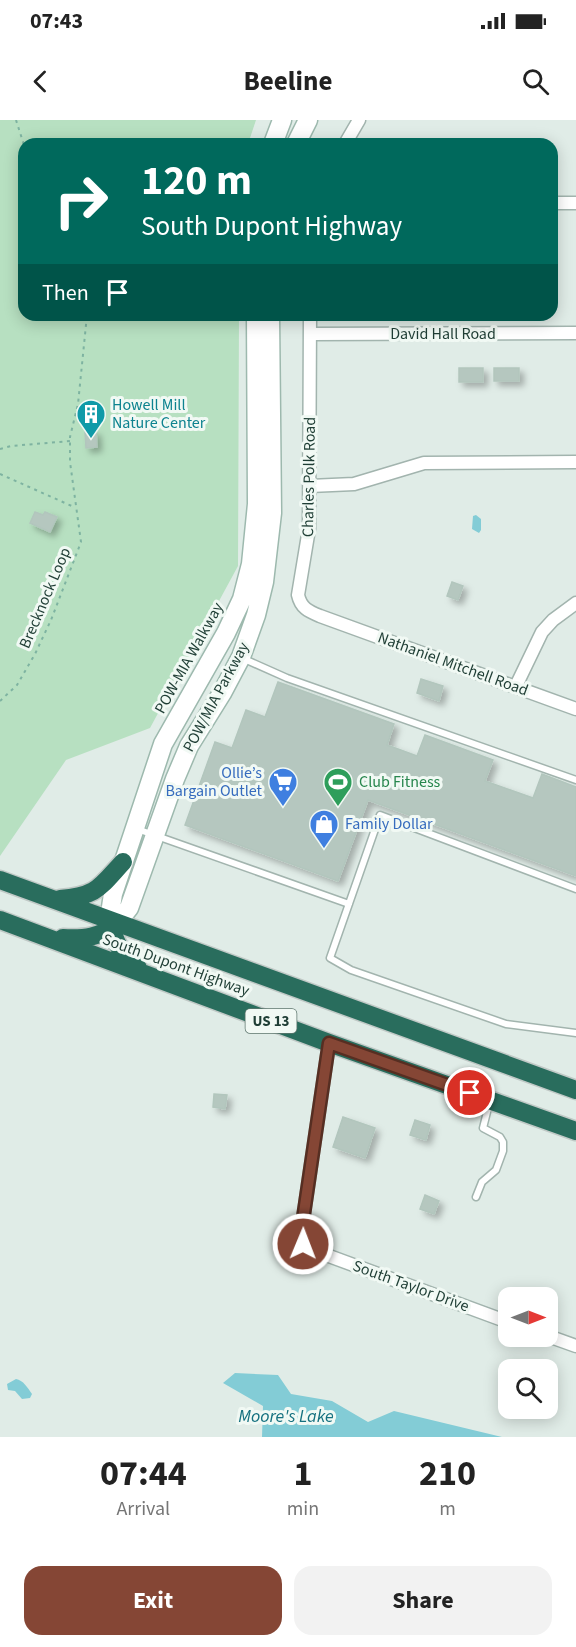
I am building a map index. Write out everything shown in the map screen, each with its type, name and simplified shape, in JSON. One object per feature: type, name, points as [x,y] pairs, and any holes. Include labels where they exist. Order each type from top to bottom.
[{"type":"highway","points":[[52,899],[84,896],[96,891],[123,862]]},
{"type":"highway","name":"South Dupont Highway","points":[[0,880],[112,924],[576,1089]]},
{"type":"highway","name":"South Dupont Highway","points":[[0,920],[329,1043],[576,1131]]},
{"type":"highway","points":[[43,937],[94,938],[112,924],[127,961],[154,978]]},
{"type":"highway","points":[[544,1119],[576,1125]]},
{"type":"main road","points":[[275,138],[282,120]]},
{"type":"main road","points":[[299,138],[308,120]]},
{"type":"main road","name":"POW/MIA Parkway","points":[[112,924],[113,894],[153,769],[163,744],[219,646],[242,598],[251,564],[257,504],[256,321]]},
{"type":"main road","name":"POW/MIA Parkway","points":[[112,924],[129,908],[189,746],[241,657],[256,615],[269,546],[272,478],[270,321]]},
{"type":"main road","points":[[219,646],[241,657]]},
{"type":"main road","points":[[504,1063],[576,1080]]},
{"type":"street","points":[[348,138],[359,120]]},
{"type":"street","points":[[558,203],[576,203]]},
{"type":"street","name":"Charles Polk Road","points":[[310,321],[308,542],[298,595],[304,608],[330,620]]},
{"type":"street","name":"David Hall Road","points":[[310,334],[576,333]]},
{"type":"street","points":[[310,486],[354,484],[424,463],[576,462]]},
{"type":"street","points":[[516,686],[542,632],[553,620],[576,603]]},
{"type":"street","name":"Nathaniel Mitchell Road","points":[[330,620],[576,708]]},
{"type":"street","name":"South Taylor Drive","points":[[329,1043],[301,1233],[303,1244],[310,1249],[498,1318]]},
{"type":"street","points":[[558,1340],[576,1347]]},
{"type":"lane","points":[[241,657],[287,678],[576,780]]},
{"type":"lane","points":[[576,889],[380,815],[330,958],[351,970],[506,1024],[576,1033]]},
{"type":"lane","points":[[135,828],[349,904]]},
{"type":"lane","points":[[476,1197],[482,1182],[496,1170],[504,1151],[500,1137],[483,1128],[490,1100]]},
{"type":"path","points":[[16,120],[22,138]]},
{"type":"path","name":"Brecknock Loop","points":[[0,701],[17,685],[35,654],[60,598],[81,542],[70,462],[86,321]]},
{"type":"path","points":[[0,449],[10,446],[71,441]]},
{"type":"path","points":[[0,474],[75,508]]},
{"type":"green space","points":[[0,120],[256,120],[250,138],[18,138],[18,321],[239,321],[238,566],[150,728],[66,760],[0,856]]},
{"type":"water","points":[[476,515],[481,519],[479,533],[472,529],[473,516]]},
{"type":"water","name":"Moore's Lake","points":[[235,1373],[278,1375],[291,1394],[332,1401],[368,1422],[394,1411],[502,1437],[262,1437],[263,1406],[223,1383]]},
{"type":"water","points":[[16,1379],[29,1389],[32,1394],[30,1398],[22,1399],[15,1391],[8,1390],[7,1384]]},
{"type":"building","points":[[459,368],[483,368],[483,382],[459,382]]},
{"type":"building","points":[[494,368],[519,368],[519,381],[494,381]]},
{"type":"building","name":"Howell Mill Nature Center","points":[[96,431],[97,447],[86,448],[85,432]]},
{"type":"building","points":[[35,512],[43,515],[45,512],[57,517],[50,532],[30,523]]},
{"type":"building","points":[[452,582],[463,586],[458,600],[447,596]]},
{"type":"building","points":[[421,679],[443,686],[439,701],[417,693]]},
{"type":"building","points":[[278,682],[394,724],[387,745],[417,756],[425,735],[493,760],[485,781],[533,798],[542,774],[576,787],[576,876],[368,800],[338,881],[185,825],[215,742],[232,748],[246,710],[265,717]]},
{"type":"building","points":[[214,1094],[227,1095],[225,1109],[213,1107]]},
{"type":"building","points":[[343,1117],[375,1128],[365,1158],[333,1147]]},
{"type":"building","points":[[415,1120],[430,1125],[426,1140],[410,1135]]},
{"type":"building","points":[[425,1195],[439,1201],[434,1214],[420,1209]]},
{"type":"place","name":"Howell Mill Nature Center","points":[[91,440]]},
{"type":"place","name":"Ollie’s Bargain Outlet","points":[[283,808]]},
{"type":"place","name":"Club Fitness","points":[[338,808]]},
{"type":"place","name":"Family Dollar","points":[[324,850]]},
{"type":"route","points":[[303,1244],[301,1233],[329,1043],[470,1093]]}]
